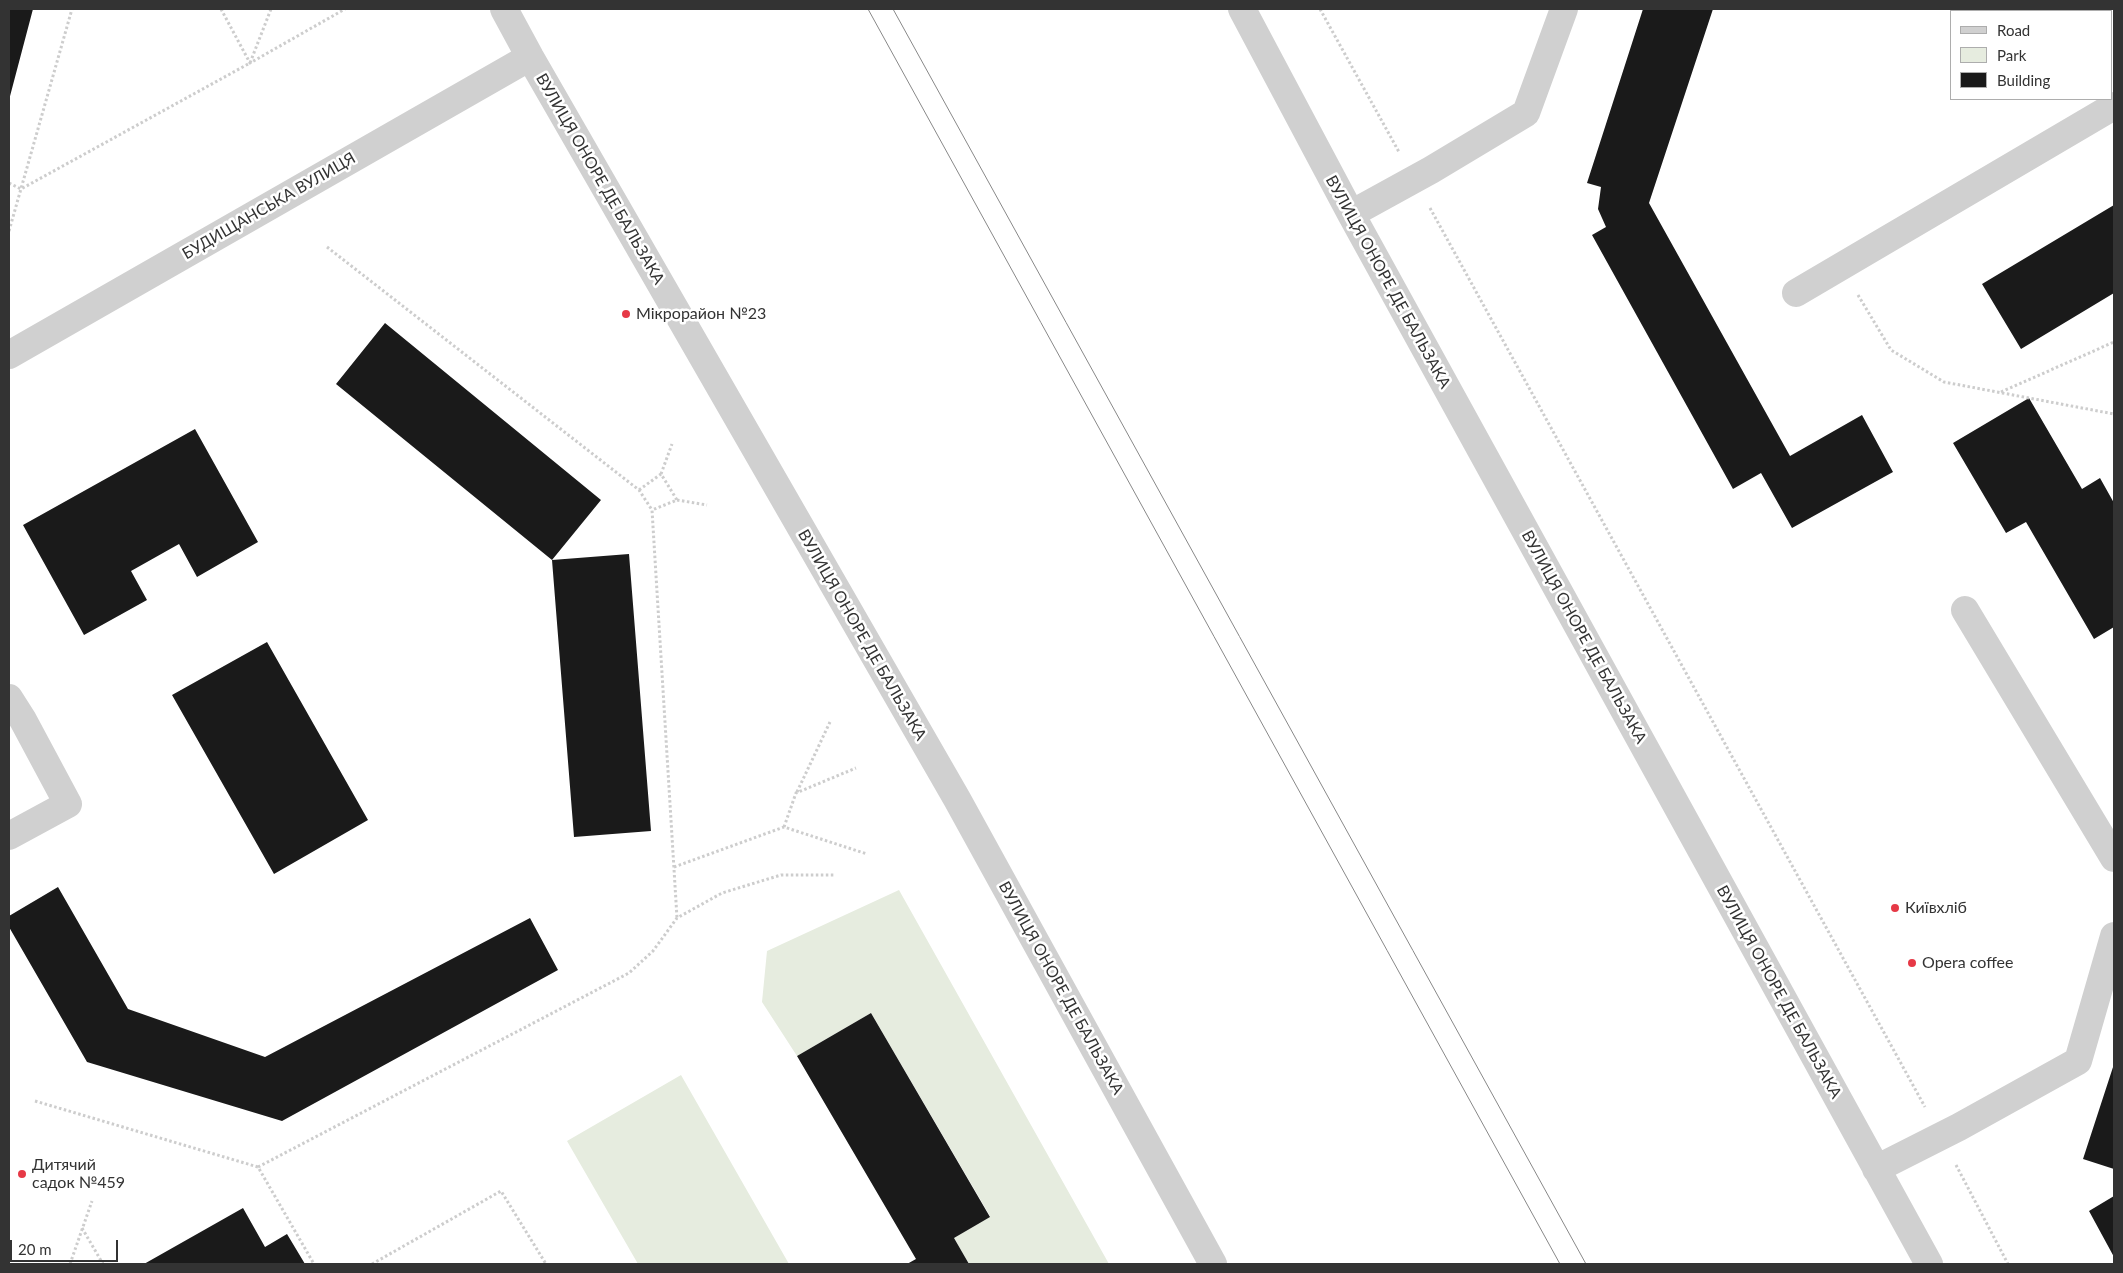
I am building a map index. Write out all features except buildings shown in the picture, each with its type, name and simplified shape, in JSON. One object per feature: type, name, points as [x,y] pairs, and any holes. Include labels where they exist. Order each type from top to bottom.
[{"type":"street","name":"ВУЛИЦЯ ОНОРЕ ДЕ БАЛЬЗАКА","points":[[504,9],[957,799],[1213,1264]]},
{"type":"street","name":"ВУЛИЦЯ ОНОРЕ ДЕ БАЛЬЗАКА","points":[[1242,9],[1350,214],[1929,1264]]},
{"type":"street","points":[[1350,214],[1414,180],[1526,113],[1564,9]]},
{"type":"street","name":"БУДИЩАНСЬКА ВУЛИЦЯ","points":[[9,355],[530,57]]},
{"type":"street","points":[[1796,293],[2114,106]]},
{"type":"street","points":[[1965,610],[2114,858]]},
{"type":"street","points":[[9,698],[23,720],[68,804],[9,836]]},
{"type":"street","points":[[1876,1169],[1941,1136],[2078,1061],[2114,936]]},
{"type":"path","points":[[9,231],[72,9]]},
{"type":"path","points":[[220,9],[250,63]]},
{"type":"path","points":[[250,63],[271,9]]},
{"type":"path","points":[[21,189],[345,9]]},
{"type":"path","points":[[1320,9],[1941,1136],[2008,1264]]},
{"type":"path","points":[[9,183],[21,189]]},
{"type":"path","points":[[327,247],[639,490],[652,510],[677,918]]},
{"type":"path","points":[[1840,267],[1891,350],[1944,382],[2114,414]]},
{"type":"path","points":[[2000,392],[2114,342]]},
{"type":"path","points":[[639,490],[661,474],[672,444]]},
{"type":"path","points":[[661,474],[677,500]]},
{"type":"path","points":[[652,510],[677,500],[707,505]]},
{"type":"path","points":[[784,827],[796,793],[830,722]]},
{"type":"path","points":[[796,793],[856,768]]},
{"type":"path","points":[[674,868],[784,827],[867,854]]},
{"type":"path","points":[[258,1167],[629,973],[653,951],[677,918],[722,893],[781,875],[834,875]]},
{"type":"path","points":[[36,1101],[258,1167],[314,1264]]},
{"type":"path","points":[[372,1264],[501,1191],[546,1264]]},
{"type":"path","points":[[70,1264],[92,1201]]},
{"type":"path","points":[[82,1228],[103,1264]]},
{"type":"green space","points":[[899,890],[1109,1264],[969,1264],[954,1238],[990,1216],[871,1013],[797,1056],[762,1002],[767,951]]},
{"type":"green space","points":[[681,1075],[789,1264],[638,1264],[567,1141]]},
{"type":"tram line","points":[[868,9],[1560,1264]]},
{"type":"tram line","points":[[893,9],[1586,1264]]},
{"type":"place","name":"Мікрорайон №23","points":[[626,314]]},
{"type":"place","name":"Київхліб","points":[[1895,908]]},
{"type":"place","name":"Opera coffee","points":[[1912,963]]},
{"type":"place","name":"Дитячий садок №459","points":[[22,1174]]}]
